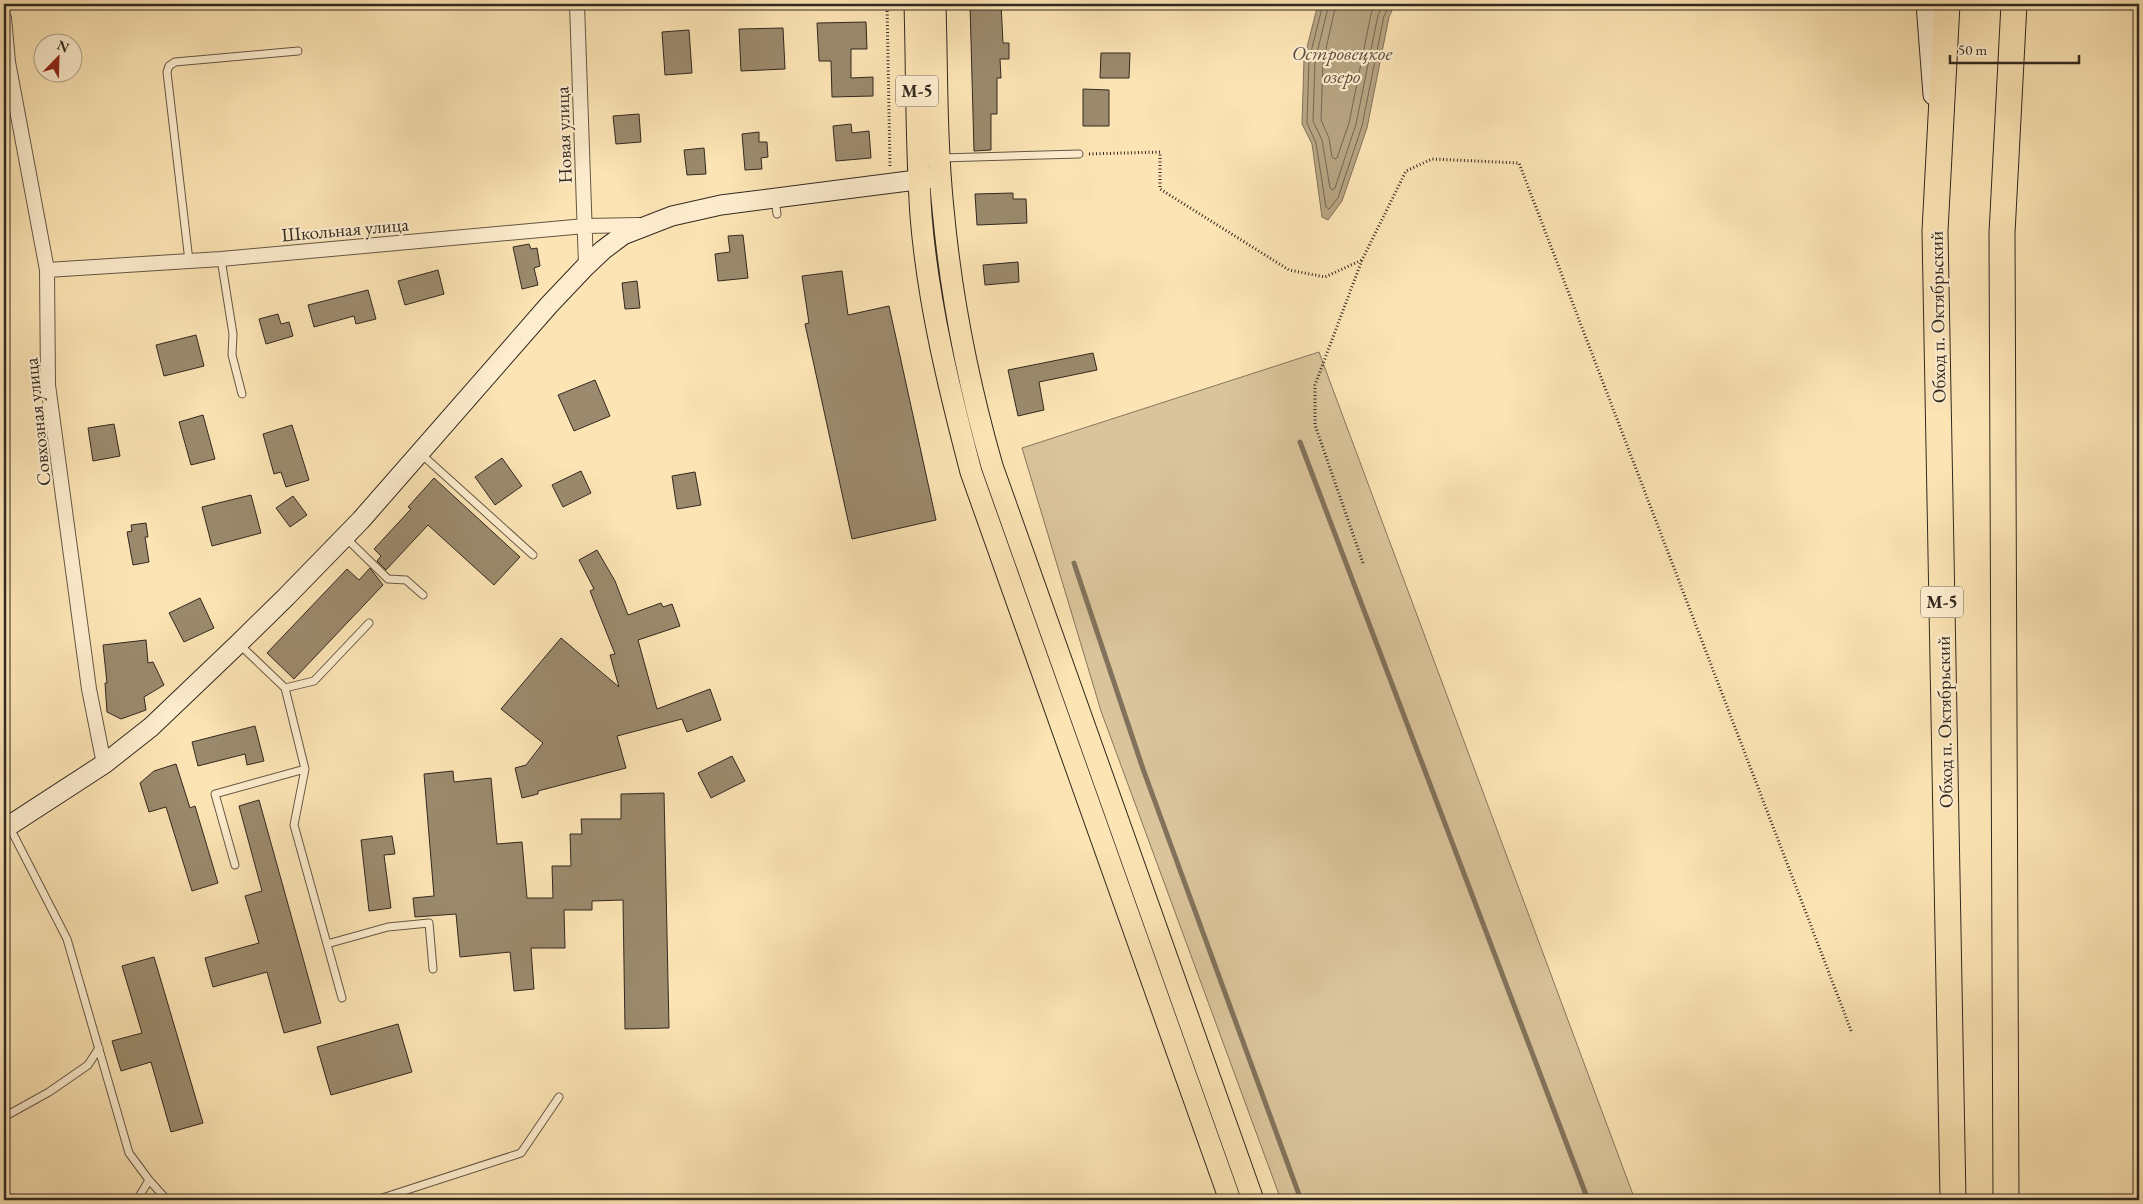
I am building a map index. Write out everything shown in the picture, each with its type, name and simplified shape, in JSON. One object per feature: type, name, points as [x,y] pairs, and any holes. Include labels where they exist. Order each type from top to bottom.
[{"type":"highway","name":"Обход п. Октябрьский","points":[[1947,4],[1935,231],[1953,1200]]},
{"type":"highway","points":[[2006,1200],[2002,233],[2014,4]]},
{"type":"main road","name":"М-5","points":[[915,4],[934,171]]},
{"type":"main road","name":"М-5","points":[[934,171],[935,4]]},
{"type":"main road","points":[[934,171],[921,216],[942,358],[971,472],[1230,1200]]},
{"type":"main road","points":[[934,171],[942,208],[956,309],[973,399],[992,466],[1253,1200]]},
{"type":"street","name":"Новая улица","points":[[577,4],[586,266]]},
{"type":"street","points":[[1926,4],[1938,167]]},
{"type":"street","name":"Совхозная улица","points":[[4,18],[8,62],[47,270],[48,385],[89,689],[104,764]]},
{"type":"street","points":[[6,827],[104,764],[151,727],[238,644],[345,537],[549,305],[586,266],[624,235],[645,225],[672,216],[721,205],[776,206],[890,183],[934,171]]},
{"type":"street","name":"Школьная улица","points":[[47,270],[190,262],[585,226],[645,225]]},
{"type":"lane","points":[[190,262],[167,72],[169,66],[175,62],[298,51]]},
{"type":"lane","points":[[934,171],[1078,154]]},
{"type":"lane","points":[[221,259],[234,334],[232,355],[242,394]]},
{"type":"lane","points":[[420,452],[533,555]]},
{"type":"lane","points":[[345,537],[388,579],[406,580],[422,596]]},
{"type":"lane","points":[[285,688],[314,681],[369,623]]},
{"type":"lane","points":[[238,644],[285,688],[305,769],[294,826],[342,998]]},
{"type":"lane","points":[[235,865],[215,794],[305,769]]},
{"type":"lane","points":[[6,827],[67,939],[129,1152],[149,1180],[167,1200]]},
{"type":"lane","points":[[327,944],[388,927],[429,923],[432,968]]},
{"type":"lane","points":[[4,1117],[49,1092],[88,1065],[98,1048]]},
{"type":"lane","points":[[376,1200],[521,1153],[559,1097]]},
{"type":"lane","points":[[137,1200],[149,1180]]},
{"type":"path","points":[[887,4],[890,183]]},
{"type":"path","points":[[1078,154],[1160,152],[1160,189],[1289,270],[1325,277],[1362,260]]},
{"type":"path","points":[[1363,563],[1315,424],[1314,385],[1362,260],[1406,170],[1432,159],[1519,163],[1852,1033]]},
{"type":"shaded area","points":[[1319,352],[1635,1200],[1281,1200],[1101,711],[1022,448]]},
{"type":"water","name":"Островецкое озеро","points":[[1318,4],[1395,4],[1389,17],[1367,128],[1342,201],[1328,220],[1322,217],[1312,144],[1302,124],[1304,59]]},
{"type":"building","points":[[970,4],[1001,4],[1003,43],[1009,43],[1009,59],[1000,59],[1001,78],[997,78],[997,114],[991,114],[991,150],[974,151]]},
{"type":"building","points":[[866,22],[867,49],[851,49],[851,78],[873,77],[873,96],[832,97],[831,61],[819,61],[817,23]]},
{"type":"building","points":[[783,28],[785,69],[741,71],[739,29]]},
{"type":"building","points":[[689,30],[692,73],[665,75],[662,32]]},
{"type":"building","points":[[1101,53],[1130,53],[1129,78],[1100,78]]},
{"type":"building","points":[[1083,89],[1109,90],[1109,126],[1083,126]]},
{"type":"building","points":[[639,114],[641,142],[616,144],[613,116]]},
{"type":"building","points":[[851,124],[852,133],[869,131],[871,158],[836,161],[833,126]]},
{"type":"building","points":[[759,132],[759,142],[767,142],[768,157],[761,158],[762,169],[745,170],[742,134]]},
{"type":"building","points":[[704,148],[706,174],[687,175],[684,150]]},
{"type":"building","points":[[1013,193],[1013,199],[1026,199],[1027,223],[977,225],[975,194]]},
{"type":"building","points":[[743,235],[748,278],[718,281],[715,254],[730,252],[728,236]]},
{"type":"building","points":[[529,244],[531,249],[537,248],[540,266],[534,268],[538,285],[522,289],[513,247]]},
{"type":"building","points":[[1018,262],[1019,282],[985,285],[983,265]]},
{"type":"building","points":[[438,270],[444,294],[405,305],[398,281]]},
{"type":"building","points":[[842,271],[848,315],[889,306],[936,520],[852,539],[805,324],[809,323],[802,276]]},
{"type":"building","points":[[637,281],[640,308],[625,309],[622,283]]},
{"type":"building","points":[[368,290],[376,319],[356,324],[354,316],[314,327],[308,305]]},
{"type":"building","points":[[278,314],[281,324],[289,322],[293,336],[266,344],[259,319]]},
{"type":"building","points":[[196,335],[204,366],[164,376],[156,345]]},
{"type":"building","points":[[1093,353],[1097,370],[1039,382],[1044,410],[1018,416],[1008,370]]},
{"type":"building","points":[[595,380],[610,416],[574,431],[558,395]]},
{"type":"building","points":[[203,415],[215,459],[191,465],[179,422]]},
{"type":"building","points":[[114,424],[120,456],[93,461],[88,428]]},
{"type":"building","points":[[292,425],[309,480],[286,487],[281,472],[274,474],[263,434]]},
{"type":"building","points":[[502,458],[522,486],[495,505],[475,477]]},
{"type":"building","points":[[581,471],[591,493],[563,507],[552,485]]},
{"type":"building","points":[[695,472],[701,505],[677,509],[672,476]]},
{"type":"building","points":[[434,478],[520,557],[494,585],[428,525],[386,570],[377,561],[381,556],[374,549],[411,509],[408,507]]},
{"type":"building","points":[[251,495],[261,533],[212,546],[202,507]]},
{"type":"building","points":[[293,496],[307,515],[290,527],[276,508]]},
{"type":"building","points":[[146,523],[148,537],[145,537],[149,562],[133,565],[127,532],[132,531],[131,525]]},
{"type":"building","points":[[597,550],[615,581],[628,615],[661,603],[663,607],[672,604],[680,626],[638,640],[657,709],[710,689],[721,720],[687,732],[682,719],[617,736],[626,768],[538,791],[538,794],[522,798],[515,768],[526,765],[543,743],[501,709],[561,638],[619,687],[610,655],[615,654],[590,591],[594,589],[579,560]]},
{"type":"building","points":[[370,568],[383,585],[294,679],[267,653],[347,569],[359,580]]},
{"type":"building","points":[[200,598],[214,628],[184,642],[169,613]]},
{"type":"building","points":[[146,640],[148,663],[153,662],[164,685],[144,697],[146,710],[121,719],[107,712],[105,683],[107,683],[103,645]]},
{"type":"building","points":[[255,726],[264,761],[247,765],[245,754],[198,766],[192,742]]},
{"type":"building","points":[[732,756],[745,781],[711,798],[698,773]]},
{"type":"building","points":[[176,764],[190,808],[195,806],[218,883],[192,891],[166,807],[149,812],[140,783],[154,771]]},
{"type":"building","points":[[453,771],[454,782],[491,778],[497,844],[522,842],[527,898],[553,898],[552,866],[571,866],[570,834],[582,834],[581,819],[621,819],[621,794],[664,793],[669,1028],[625,1029],[623,900],[592,901],[592,910],[564,910],[565,948],[531,948],[534,989],[514,991],[510,952],[460,957],[456,914],[415,917],[413,898],[434,896],[424,774]]},
{"type":"building","points":[[259,800],[321,1023],[284,1033],[267,972],[213,987],[205,958],[259,943],[245,896],[262,891],[239,806]]},
{"type":"building","points":[[392,836],[395,854],[384,855],[391,908],[369,911],[361,840]]},
{"type":"building","points":[[154,957],[203,1123],[171,1132],[151,1062],[121,1071],[112,1041],[142,1033],[122,966]]},
{"type":"building","points":[[398,1024],[412,1072],[331,1095],[317,1047]]},
{"type":"waterway","points":[[1300,442],[1588,1200]]},
{"type":"waterway","points":[[1074,563],[1143,769],[1301,1200]]}]
